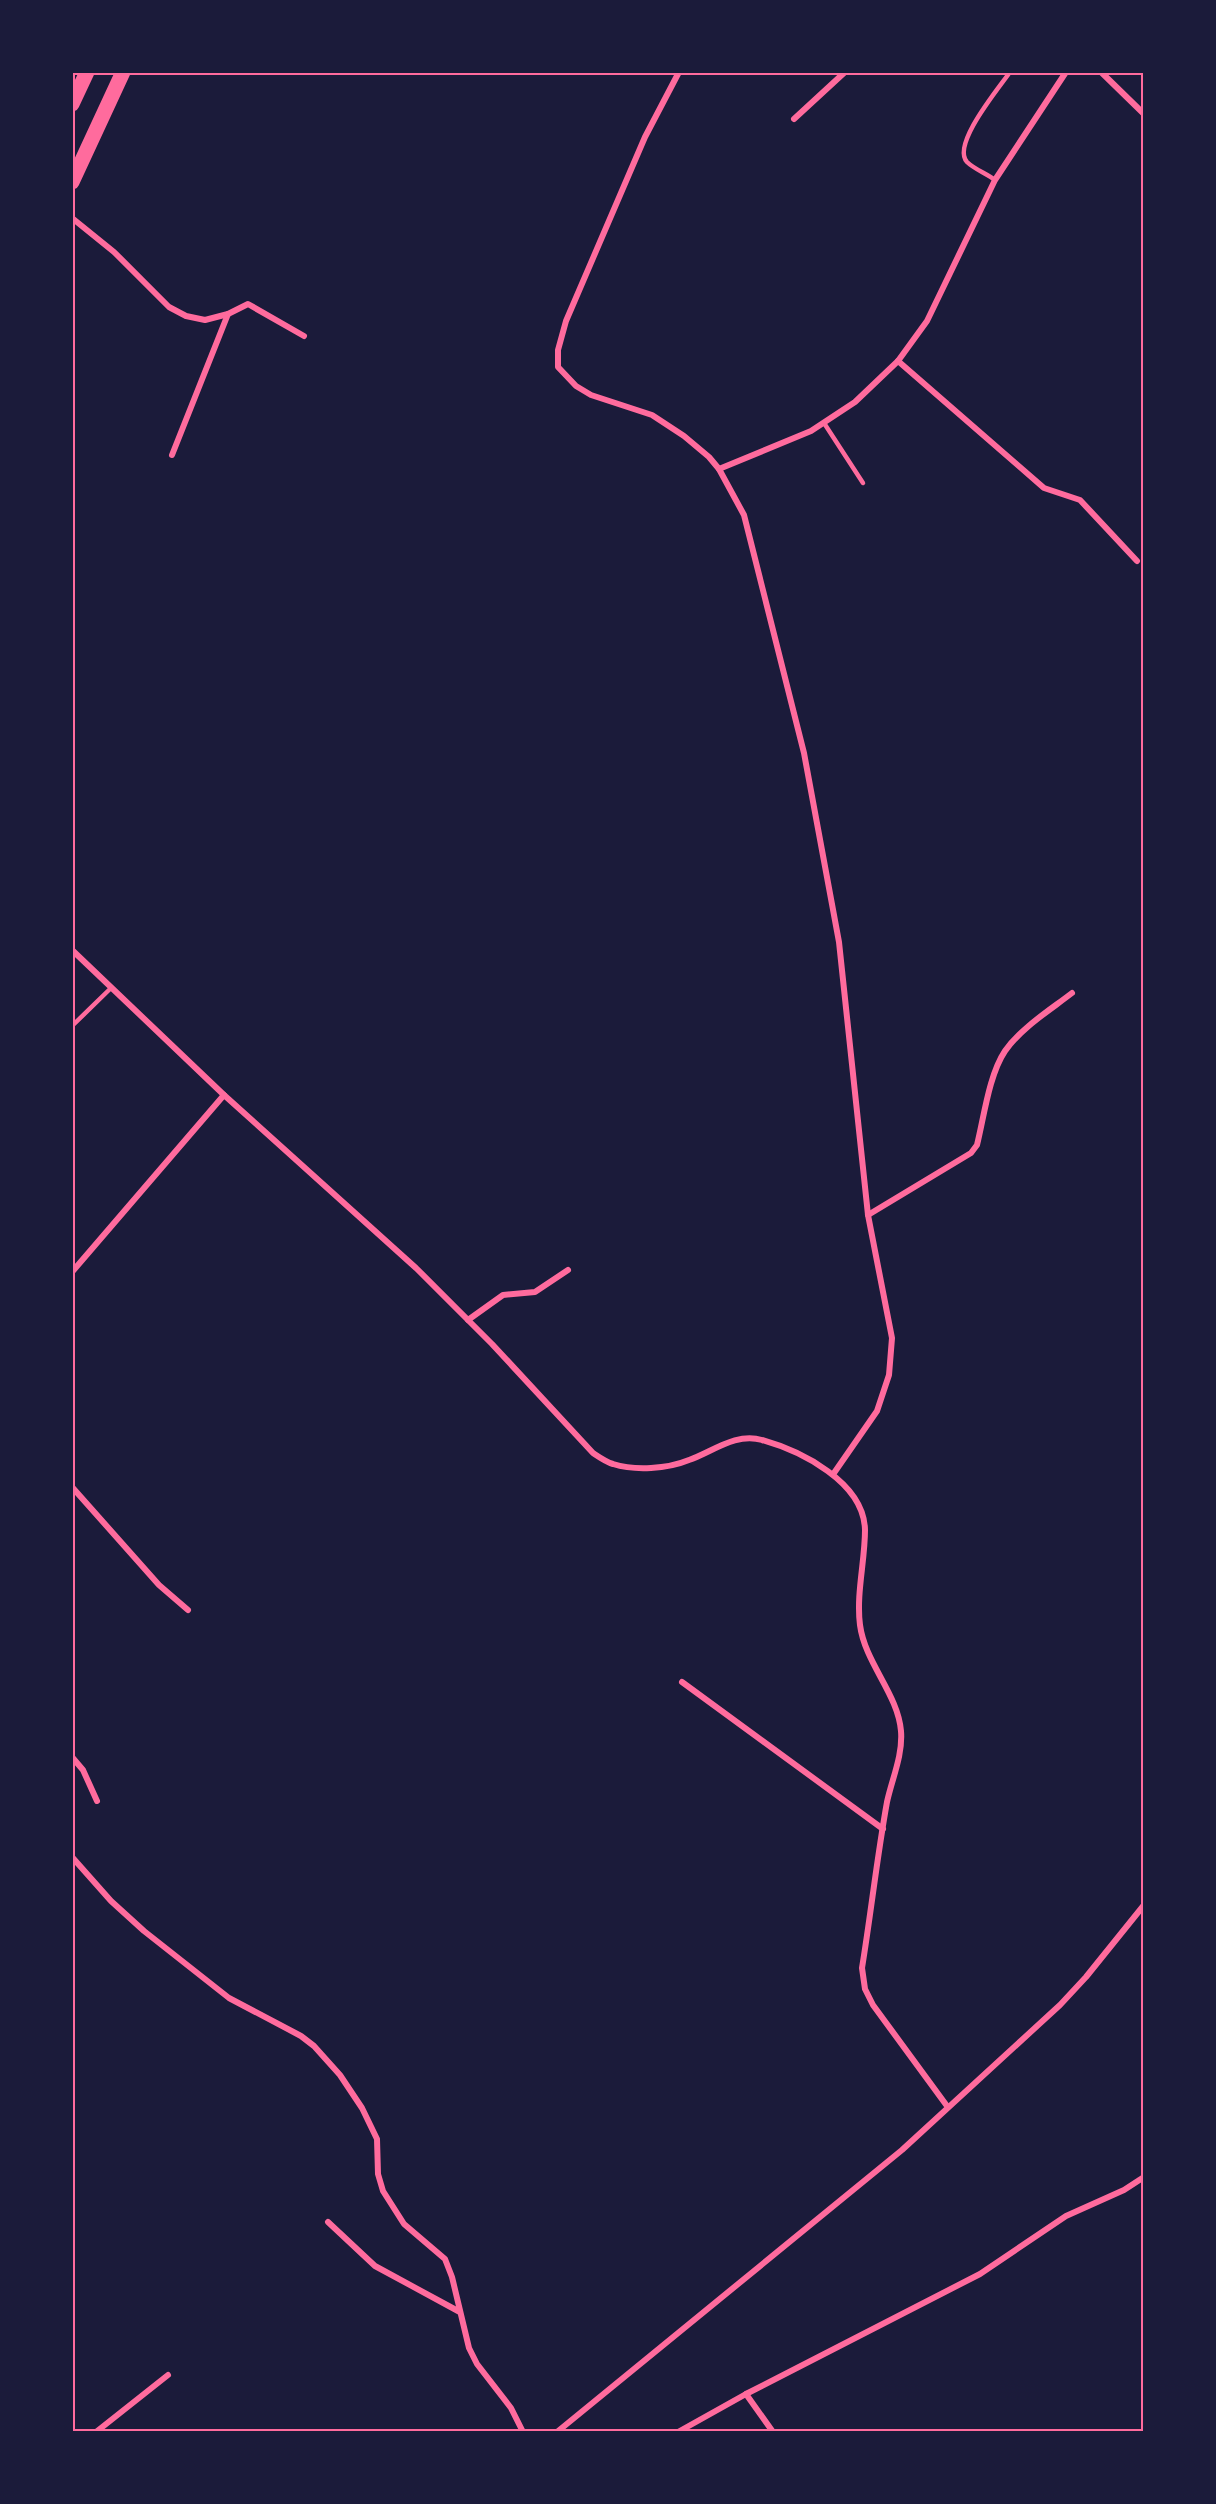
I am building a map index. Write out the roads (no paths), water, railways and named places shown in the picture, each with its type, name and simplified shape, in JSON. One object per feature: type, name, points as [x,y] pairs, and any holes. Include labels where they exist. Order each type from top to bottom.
[{"type":"main road","points":[[74,94],[87,72]]},
{"type":"main road","points":[[72,182],[123,72]]},
{"type":"street","points":[[679,72],[645,137],[567,321],[558,350],[558,367],[576,386],[591,395],[652,415],[684,436],[709,457],[719,469],[744,515],[804,753],[839,942],[868,1215],[892,1338],[889,1375],[877,1411],[834,1473]]},
{"type":"street","points":[[794,118],[845,72]]},
{"type":"street","points":[[719,469],[811,431],[855,402],[898,361],[927,321],[995,180],[1066,72]]},
{"type":"street","points":[[1101,72],[1144,114]]},
{"type":"street","points":[[72,218],[120,258],[169,307],[186,316],[205,320],[228,314],[248,304],[304,336]]},
{"type":"street","points":[[172,455],[228,314]]},
{"type":"street","points":[[898,361],[1044,488],[1080,500],[1137,561]]},
{"type":"street","points":[[72,950],[224,1095],[416,1268],[593,1453],[611,1464],[633,1468],[660,1467],[687,1461],[737,1440],[758,1439],[781,1446],[834,1473],[844,1485],[862,1514],[865,1528],[859,1614],[861,1633],[867,1652],[897,1713],[901,1730],[901,1747],[883,1829],[862,1968],[865,1989],[879,2015],[947,2106]]},
{"type":"street","points":[[868,1215],[970,1153],[977,1145],[1000,1060],[1006,1049],[1022,1033],[1072,993]]},
{"type":"street","points":[[72,1272],[224,1095]]},
{"type":"street","points":[[468,1320],[503,1295],[535,1292],[568,1270]]},
{"type":"street","points":[[72,1487],[159,1585],[188,1610]]},
{"type":"street","points":[[682,1682],[883,1829]]},
{"type":"street","points":[[72,1757],[83,1770],[97,1801]]},
{"type":"street","points":[[72,1857],[111,1901],[144,1931],[171,1949],[229,1998],[301,2036],[314,2046],[340,2075],[362,2108],[377,2139],[378,2174],[383,2192],[404,2224],[445,2259],[452,2277],[458,2311],[469,2348],[477,2364],[511,2408],[523,2432]]},
{"type":"street","points":[[557,2432],[861,2184],[1060,2005],[1086,1977],[1144,1905]]},
{"type":"street","points":[[679,2432],[746,2394],[980,2274],[1066,2216],[1124,2190],[1144,2177]]},
{"type":"street","points":[[328,2222],[375,2266],[458,2311]]},
{"type":"street","points":[[96,2432],[168,2375]]},
{"type":"street","points":[[746,2394],[773,2432]]},
{"type":"lane","points":[[995,180],[966,161],[962,151],[965,138],[1010,72]]},
{"type":"lane","points":[[824,423],[862,483]]},
{"type":"lane","points":[[72,1026],[111,988]]}]
